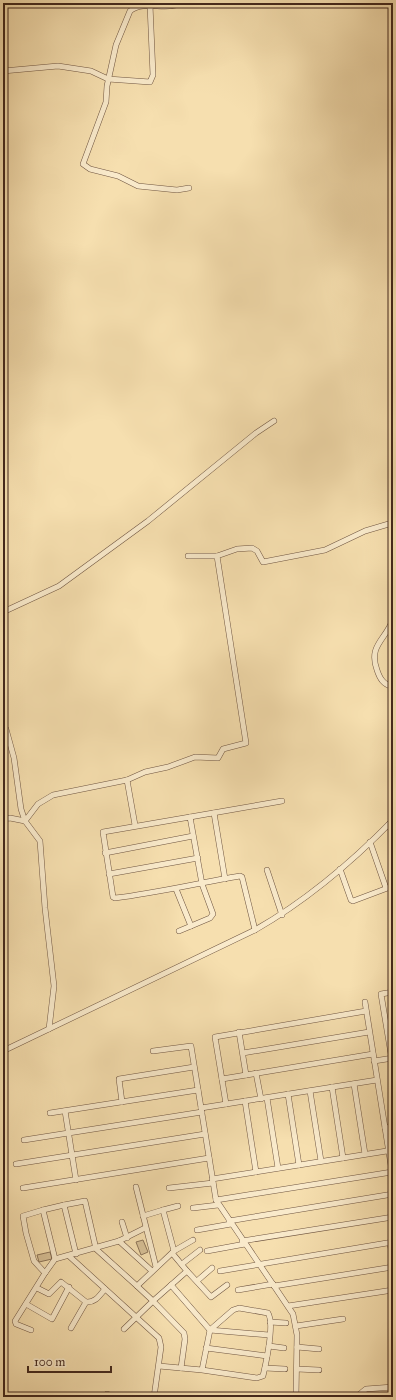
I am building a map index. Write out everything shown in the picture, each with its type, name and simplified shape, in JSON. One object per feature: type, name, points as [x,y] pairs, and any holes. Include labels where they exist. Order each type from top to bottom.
[{"type":"street","points":[[181,3],[171,6],[150,5],[134,8],[130,11],[116,45],[108,79],[106,102],[84,160],[85,166],[118,176],[138,186],[177,190],[188,188]]},
{"type":"street","points":[[3,71],[66,66],[91,71],[108,79],[146,83],[152,81],[150,5]]},
{"type":"street","points":[[3,612],[59,586],[143,525],[274,421]]},
{"type":"street","points":[[188,556],[217,556],[248,548],[256,551],[263,562],[332,548],[351,536],[393,524]]},
{"type":"street","points":[[25,820],[38,804],[53,794],[127,780],[145,772],[168,768],[195,756],[218,758],[224,749],[246,743],[217,556]]},
{"type":"street","points":[[393,562],[391,574],[393,592]]},
{"type":"street","points":[[393,619],[390,629],[374,650],[374,660],[381,680],[393,687]]},
{"type":"street","points":[[3,727],[6,728],[14,758],[21,809],[25,820],[40,841],[45,908],[54,986],[49,1029]]},
{"type":"street","points":[[127,780],[135,825]]},
{"type":"street","points":[[255,930],[244,878],[240,876],[176,889],[115,898],[105,853],[103,832],[135,825],[282,802]]},
{"type":"street","points":[[214,813],[225,879]]},
{"type":"street","points":[[179,931],[212,916],[202,884],[190,817]]},
{"type":"street","points":[[3,819],[10,818],[25,820]]},
{"type":"street","points":[[3,1051],[255,930],[282,915],[340,869],[391,822]]},
{"type":"street","points":[[391,822],[393,836]]},
{"type":"street","points":[[105,853],[193,836]]},
{"type":"street","points":[[370,842],[386,888]]},
{"type":"street","points":[[109,874],[198,858]]},
{"type":"street","points":[[340,869],[351,900],[355,901],[393,886]]},
{"type":"street","points":[[267,870],[282,915]]},
{"type":"street","points":[[176,889],[191,926]]},
{"type":"street","points":[[393,992],[381,994],[393,1066]]},
{"type":"street","points":[[365,1002],[385,1128],[391,1150],[393,1178]]},
{"type":"street","points":[[226,1104],[215,1037],[366,1011]]},
{"type":"street","points":[[239,1032],[246,1075]]},
{"type":"street","points":[[243,1053],[370,1032]]},
{"type":"street","points":[[153,1052],[191,1046],[217,1203],[293,1314],[296,1326],[297,1347],[296,1397]]},
{"type":"street","points":[[222,1079],[373,1054]]},
{"type":"street","points":[[374,1061],[392,1059]]},
{"type":"street","points":[[122,1102],[119,1079],[194,1067]]},
{"type":"street","points":[[256,1073],[264,1098],[278,1168]]},
{"type":"street","points":[[24,1140],[201,1110],[226,1104],[377,1080]]},
{"type":"street","points":[[354,1084],[365,1154]]},
{"type":"street","points":[[332,1087],[343,1158]]},
{"type":"street","points":[[50,1113],[198,1090]]},
{"type":"street","points":[[310,1091],[321,1161]]},
{"type":"street","points":[[288,1094],[299,1165]]},
{"type":"street","points":[[245,1101],[256,1172]]},
{"type":"street","points":[[65,1111],[76,1180]]},
{"type":"street","points":[[3,1126],[3,1134]]},
{"type":"street","points":[[385,1128],[393,1127]]},
{"type":"street","points":[[16,1164],[205,1134]]},
{"type":"street","points":[[169,1188],[278,1168],[391,1150]]},
{"type":"street","points":[[23,1188],[209,1158]]},
{"type":"street","points":[[193,1208],[392,1172]]},
{"type":"street","points":[[136,1187],[154,1269]]},
{"type":"street","points":[[197,1230],[230,1222],[393,1194]]},
{"type":"street","points":[[45,1272],[34,1261],[22,1218],[43,1210],[85,1201],[96,1249],[153,1301],[184,1333],[185,1339],[181,1368]]},
{"type":"street","points":[[64,1205],[76,1254]]},
{"type":"street","points":[[143,1216],[178,1206]]},
{"type":"street","points":[[43,1210],[55,1259]]},
{"type":"street","points":[[163,1210],[173,1252],[187,1270],[211,1298],[227,1285]]},
{"type":"street","points":[[207,1251],[244,1242],[393,1217]]},
{"type":"street","points":[[122,1222],[127,1238]]},
{"type":"street","points":[[31,1330],[15,1323],[37,1288],[45,1272],[55,1259],[119,1242],[146,1228]]},
{"type":"street","points":[[137,1286],[173,1252],[193,1240]]},
{"type":"street","points":[[119,1242],[154,1269]]},
{"type":"street","points":[[220,1271],[392,1242],[393,1260]]},
{"type":"street","points":[[182,1264],[200,1250]]},
{"type":"street","points":[[69,1256],[137,1317],[161,1342],[154,1397]]},
{"type":"street","points":[[238,1290],[393,1267]]},
{"type":"street","points":[[197,1281],[212,1268]]},
{"type":"street","points":[[124,1329],[187,1270]]},
{"type":"street","points":[[37,1288],[49,1294],[60,1282],[86,1302],[93,1301],[105,1289]]},
{"type":"street","points":[[171,1286],[210,1330],[269,1335]]},
{"type":"street","points":[[26,1304],[52,1319],[69,1288]]},
{"type":"street","points":[[288,1306],[393,1290]]},
{"type":"street","points":[[71,1328],[86,1302]]},
{"type":"street","points":[[159,1366],[202,1370],[257,1378],[263,1376],[269,1346],[270,1322],[268,1313],[239,1308],[234,1310],[210,1330],[202,1370]]},
{"type":"street","points":[[296,1326],[343,1319]]},
{"type":"street","points":[[270,1322],[286,1323]]},
{"type":"street","points":[[269,1346],[284,1348]]},
{"type":"street","points":[[297,1347],[320,1349]]},
{"type":"street","points":[[206,1348],[267,1356]]},
{"type":"street","points":[[265,1368],[285,1368]]},
{"type":"street","points":[[296,1369],[320,1370]]},
{"type":"street","points":[[356,1397],[366,1389],[393,1387]]},
{"type":"street","points":[[107,1394],[116,1397]]},
{"type":"shaded area","points":[[143,1240],[148,1252],[141,1255],[136,1242]]},
{"type":"shaded area","points":[[50,1252],[52,1259],[39,1262],[37,1255]]}]
